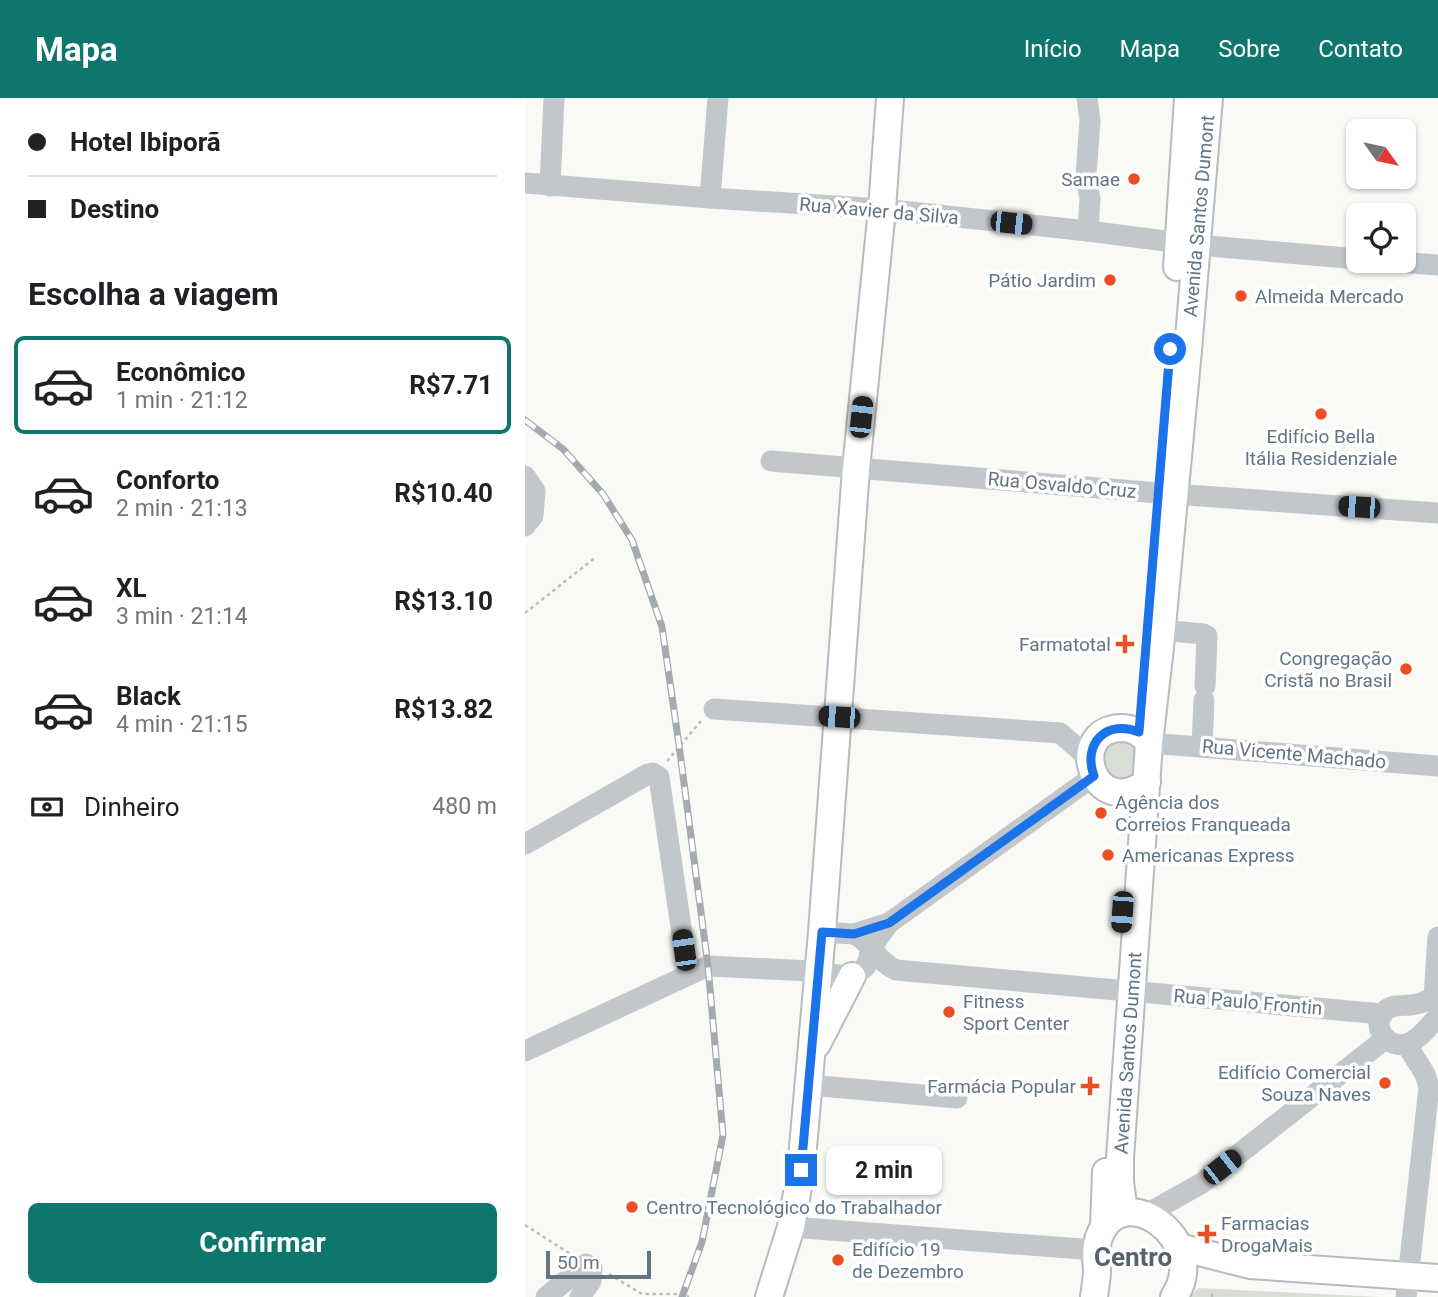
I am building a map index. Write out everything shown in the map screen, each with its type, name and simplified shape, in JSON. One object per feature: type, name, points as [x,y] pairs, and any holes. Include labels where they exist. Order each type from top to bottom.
[{"type":"main road","points":[[769,1297],[791,1227],[801,1170],[839,717],[856,469],[882,209],[890,98]]},
{"type":"main road","name":"Avenida Santos Dumont","points":[[1110,1246],[1120,1182],[1124,991],[1139,787],[1179,350],[1198,103]]},
{"type":"main road","name":"Avenida Santos Dumont","points":[[1144,738],[1162,630],[1166,494]]},
{"type":"main road","points":[[1139,787],[1120,792],[1101,784],[1092,767],[1091,750],[1095,742],[1109,730],[1129,729],[1144,738]]},
{"type":"main road","points":[[812,1055],[852,976]]},
{"type":"main road","points":[[1115,1297],[1110,1246],[1161,1224],[1175,1240],[1183,1265],[1178,1290]]},
{"type":"main road","points":[[1175,1240],[1250,1265],[1407,1286],[1438,1278]]},
{"type":"main road","points":[[1178,1290],[1213,1270],[1250,1265]]},
{"type":"street","points":[[550,186],[554,98]]},
{"type":"street","points":[[710,198],[718,98]]},
{"type":"street","points":[[1087,98],[1090,121],[1086,175],[1090,199],[1088,231]]},
{"type":"street","name":"Rua Xavier da Silva","points":[[525,183],[882,209],[1188,244],[1346,257]]},
{"type":"street","points":[[1416,263],[1438,265]]},
{"type":"street","name":"Rua Osvaldo Cruz","points":[[771,461],[1166,494],[1438,513]]},
{"type":"street","points":[[525,476],[535,491],[533,516],[525,526]]},
{"type":"street","points":[[1162,630],[1207,636],[1202,746]]},
{"type":"street","points":[[525,1051],[708,966],[852,976],[857,974],[866,967],[870,949],[889,923],[1092,767],[1060,733],[714,709]]},
{"type":"street","name":"Rua Vicente Machado","points":[[1144,738],[1202,746],[1438,766]]},
{"type":"street","points":[[525,844],[648,774],[656,774],[660,780],[688,975]]},
{"type":"street","points":[[822,932],[854,934],[889,923]]},
{"type":"street","points":[[854,934],[865,940],[870,949]]},
{"type":"street","points":[[791,1227],[905,1244],[1110,1246],[1202,1183],[1396,1042],[1420,1035],[1437,1004],[1438,937]]},
{"type":"street","name":"Rua Paulo Frontin","points":[[870,949],[887,966],[896,970],[1382,1014]]},
{"type":"street","points":[[1407,1286],[1429,1087],[1425,1074],[1396,1042],[1380,1029],[1382,1014],[1387,1009],[1437,1004]]},
{"type":"street","points":[[809,1085],[957,1098]]},
{"type":"street","points":[[1175,1240],[1177,1213],[1202,1183]]},
{"type":"street","points":[[546,1297],[586,1264],[592,1269],[591,1281],[580,1297]]},
{"type":"path","points":[[525,613],[596,557]]},
{"type":"path","points":[[656,774],[679,745],[714,709]]},
{"type":"shaded area","points":[[1112,736],[1139,746],[1136,775],[1115,782],[1096,753]]},
{"type":"shaded area","points":[[1199,1288],[1379,1297],[1188,1297]]},
{"type":"railway","points":[[525,420],[563,449],[603,494],[632,540],[662,627],[708,966],[723,1135],[702,1242],[682,1297]]},
{"type":"place","name":"Samae","points":[[1134,179]]},
{"type":"place","name":"Pátio Jardim","points":[[1110,280]]},
{"type":"place","name":"Almeida Mercado","points":[[1241,296]]},
{"type":"place","name":"Edifício Bella Itália Residenziale","points":[[1321,414]]},
{"type":"place","name":"Farmatotal","points":[[1125,644]]},
{"type":"place","name":"Congregação Cristã no Brasil","points":[[1406,669]]},
{"type":"place","name":"Agência dos Correios Franqueada","points":[[1101,813]]},
{"type":"place","name":"Americanas Express","points":[[1108,855]]},
{"type":"place","name":"Fitness Sport Center","points":[[949,1012]]},
{"type":"place","name":"Edifício Comercial Souza Naves","points":[[1385,1083]]},
{"type":"place","name":"Farmácia Popular","points":[[1090,1086]]},
{"type":"place","name":"Centro Tecnológico do Trabalhador","points":[[632,1207]]},
{"type":"place","name":"Farmacias DrogaMais","points":[[1207,1234]]},
{"type":"place","name":"Edifício 19 de Dezembro","points":[[838,1260]]},
{"type":"district","name":"Centro","points":[[1133,1257]]},
{"type":"route","points":[[801,1170],[822,932],[854,934],[889,923],[1094,776],[1091,750],[1101,736],[1109,730],[1119,728],[1139,732],[1170,349]]}]
